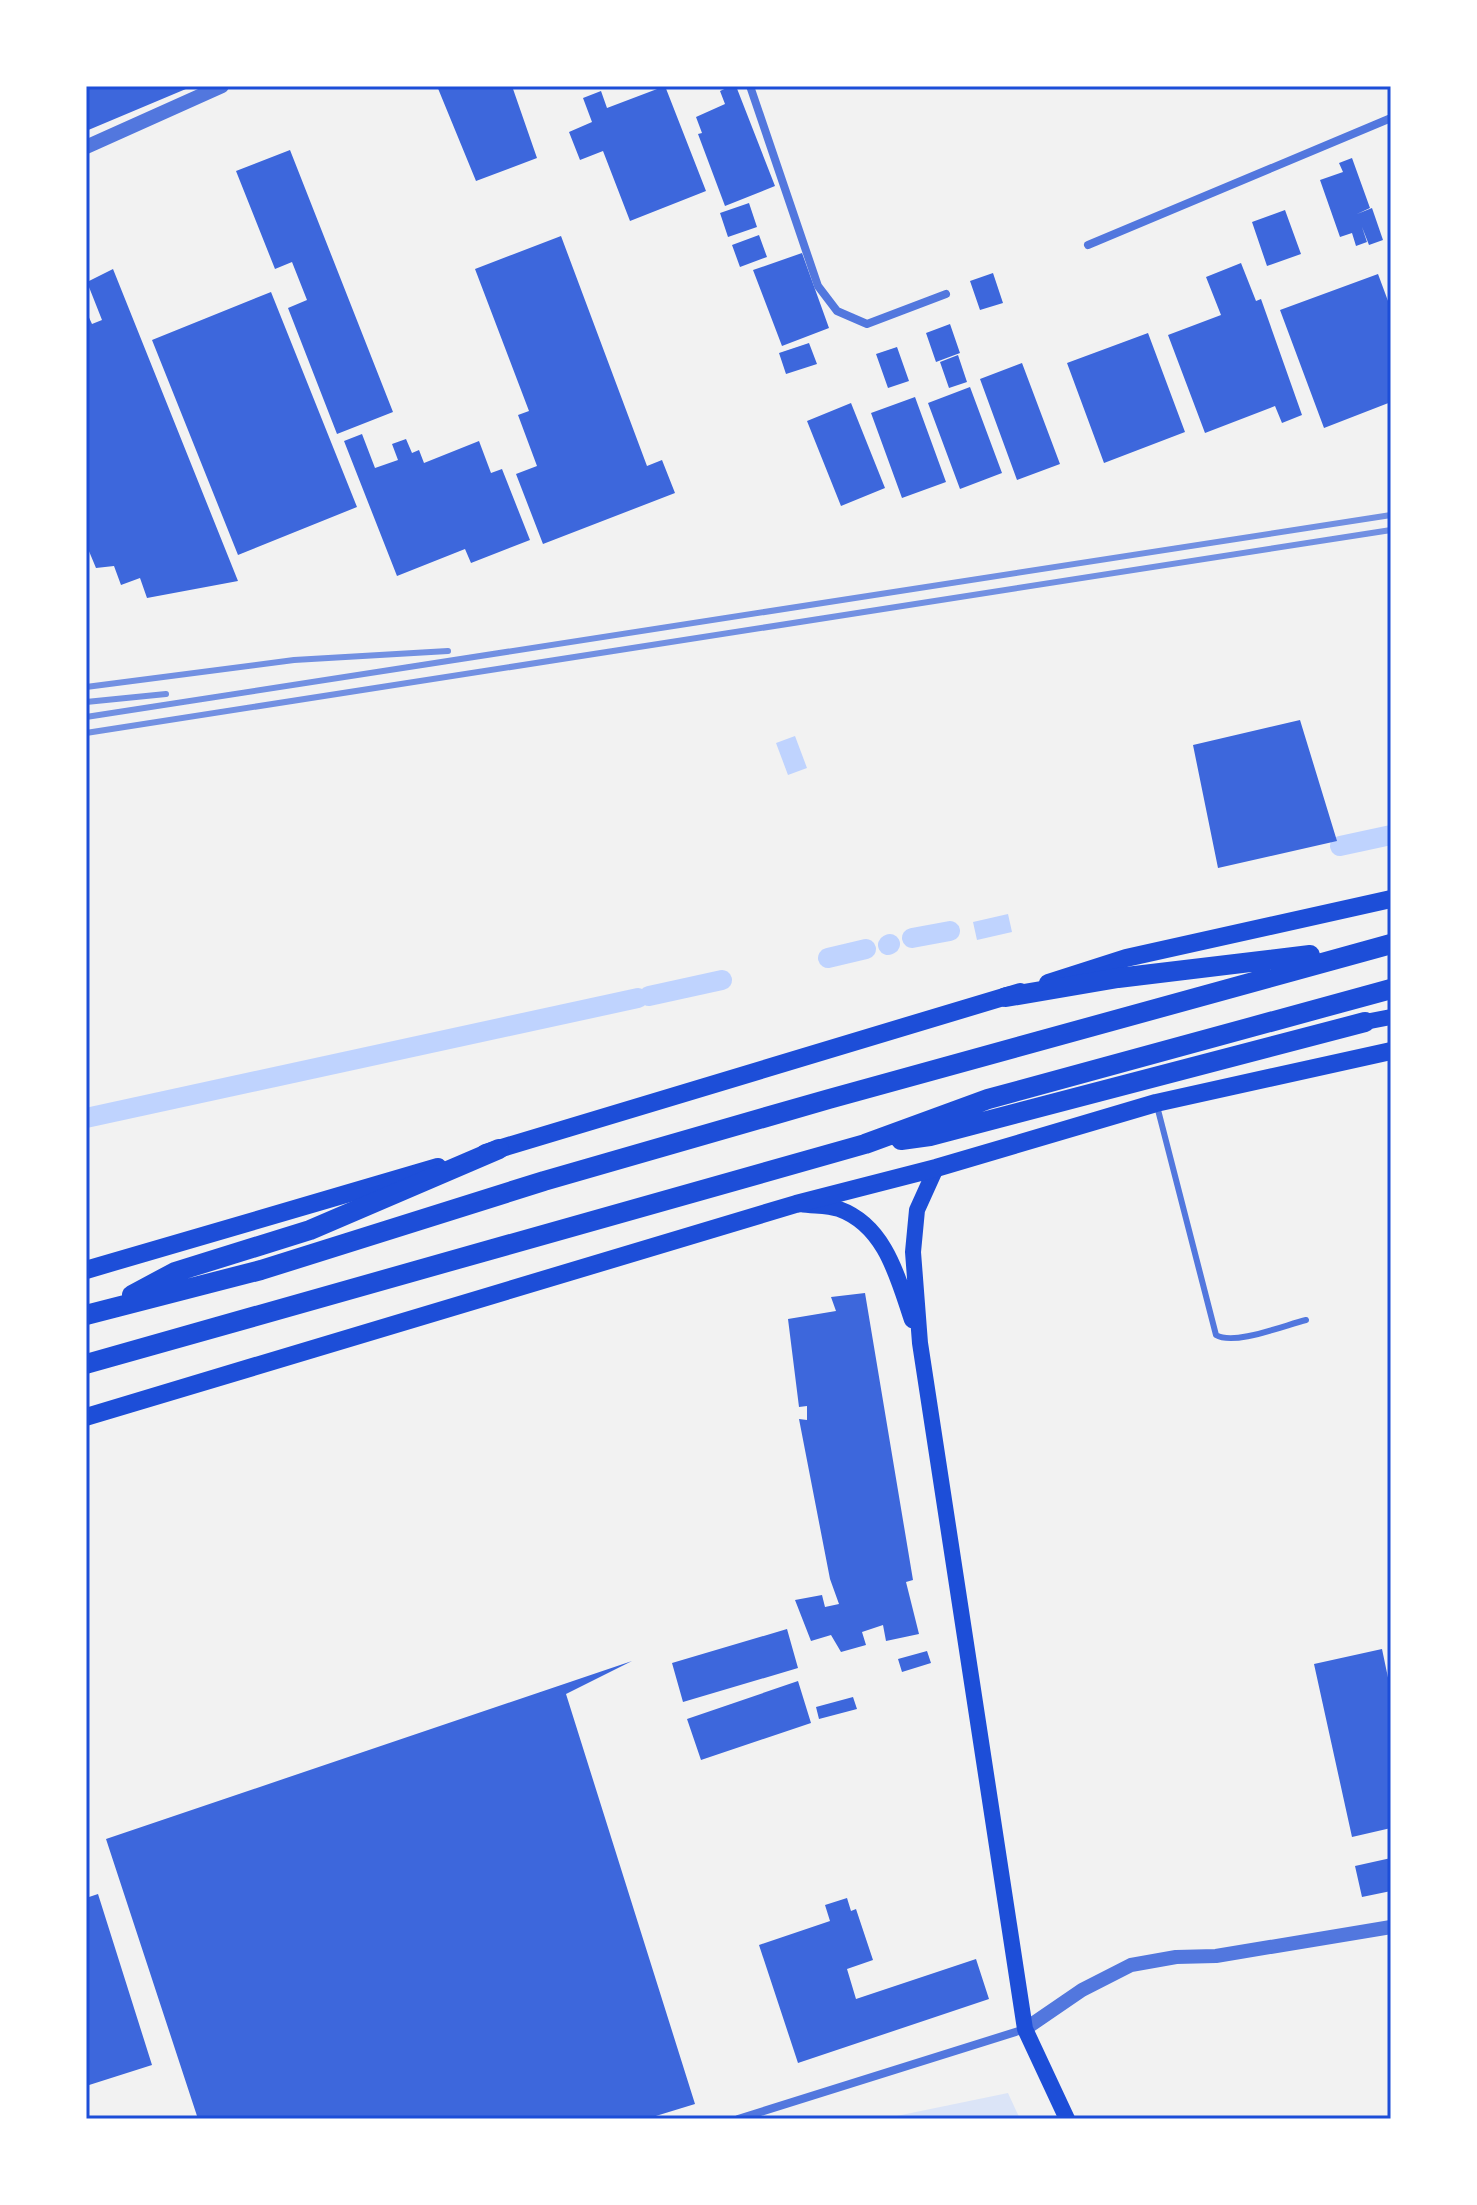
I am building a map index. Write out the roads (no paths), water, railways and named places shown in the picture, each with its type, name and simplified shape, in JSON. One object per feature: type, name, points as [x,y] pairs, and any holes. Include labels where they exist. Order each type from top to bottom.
[{"type":"highway","points":[[1006,997],[1118,978],[1386,945]]},
{"type":"highway","points":[[95,1313],[261,1270],[544,1181],[1386,945]]},
{"type":"highway","points":[[86,1364],[865,1144],[988,1099],[1391,989]]},
{"type":"highway","points":[[865,1144],[930,1136],[1365,1022]]},
{"type":"highway","points":[[95,1313],[175,1272],[310,1230],[499,1149]]},
{"type":"main road","points":[[86,1270],[1006,997],[1126,958],[1391,899]]},
{"type":"main road","points":[[1365,1022],[1391,1017]]},
{"type":"main road","points":[[86,1417],[796,1204],[936,1168],[1156,1103],[1391,1051]]},
{"type":"main road","points":[[936,1168],[917,1210],[913,1252],[920,1343],[1025,2029],[1067,2119]]},
{"type":"main road","points":[[796,1204],[838,1208],[859,1220],[879,1238],[893,1264],[920,1343]]},
{"type":"street","points":[[86,147],[222,86]]},
{"type":"street","points":[[750,86],[818,286],[837,311],[867,324],[946,294]]},
{"type":"street","points":[[1088,245],[1391,118]]},
{"type":"street","points":[[738,2119],[1025,2029],[1082,1990],[1131,1965],[1176,1957],[1216,1956],[1391,1927]]},
{"type":"lane","points":[[1156,1103],[1216,1335],[1224,1339],[1241,1337],[1306,1320]]},
{"type":"water","points":[[795,736],[807,768],[788,775],[776,743]]},
{"type":"water","points":[[1008,914],[1012,932],[977,940],[973,922]]},
{"type":"waterway","points":[[1340,846],[1391,835]]},
{"type":"waterway","points":[[912,938],[950,931]]},
{"type":"waterway","points":[[828,958],[866,949]]},
{"type":"waterway","points":[[649,996],[722,980]]},
{"type":"waterway","points":[[86,1118],[638,998]]},
{"type":"railway","points":[[86,717],[1391,515]]},
{"type":"railway","points":[[86,733],[1391,530]]},
{"type":"railway","points":[[86,687],[294,660],[448,651]]},
{"type":"railway","points":[[86,702],[166,694]]}]
